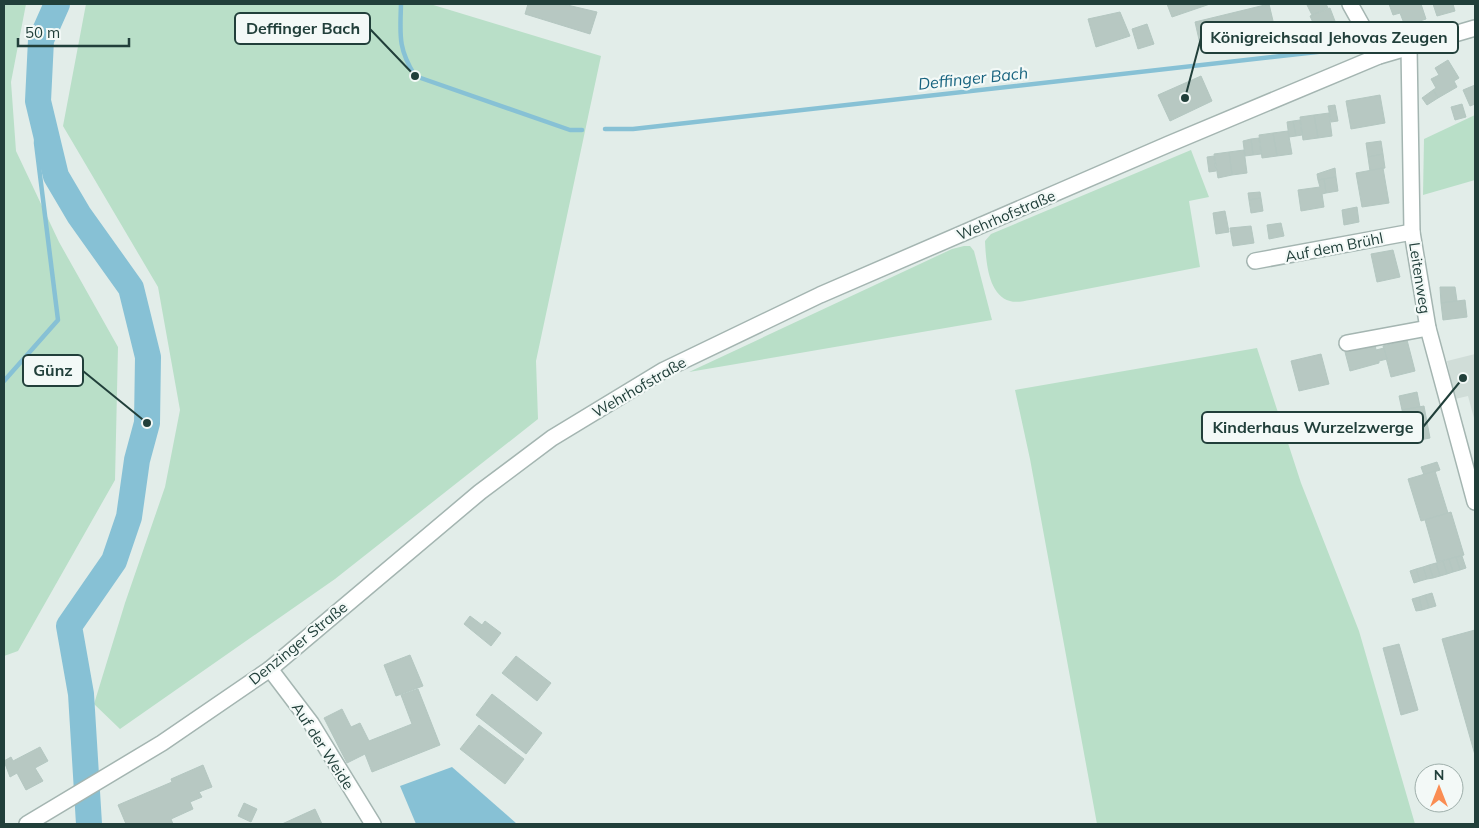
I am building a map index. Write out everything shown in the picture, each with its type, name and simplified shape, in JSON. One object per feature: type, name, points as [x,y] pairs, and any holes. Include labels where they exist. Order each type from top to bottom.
[{"type":"street","points":[[1350,4],[1379,56]]},
{"type":"street","name":"Wehrhofstraße","points":[[552,438],[664,370],[820,295],[1379,56],[1475,28]]},
{"type":"street","name":"Leitenweg","points":[[1409,47],[1412,232],[1428,328],[1475,502]]},
{"type":"street","name":"Auf dem Brühl","points":[[1255,261],[1412,232]]},
{"type":"street","points":[[1347,343],[1428,328]]},
{"type":"street","name":"Denzinger Straße","points":[[27,824],[169,738],[270,669],[413,547],[552,438]]},
{"type":"street","name":"Auf der Weide","points":[[270,669],[311,724],[373,824]]},
{"type":"shaded area","points":[[1475,354],[1475,422],[1468,396],[1455,399],[1447,361]]},
{"type":"green space","points":[[4,4],[26,4],[11,82],[16,151],[59,242],[118,347],[115,480],[18,651],[4,656]]},
{"type":"green space","points":[[86,4],[430,4],[601,56],[536,361],[538,419],[335,579],[120,729],[94,704],[125,603],[165,487],[180,410],[158,287],[63,126]]},
{"type":"green space","points":[[1475,115],[1475,180],[1423,195],[1424,139]]},
{"type":"green space","points":[[1191,150],[1209,197],[1189,201],[1200,267],[1020,302],[1003,298],[997,292],[990,276],[986,258],[985,241],[991,234]]},
{"type":"green space","points":[[970,246],[974,251],[992,320],[689,372],[952,249]]},
{"type":"green space","points":[[1257,348],[1301,483],[1359,631],[1415,824],[1097,824],[1030,459],[1015,390]]},
{"type":"water","points":[[452,767],[517,824],[416,824],[400,786]]},
{"type":"building","points":[[528,4],[563,4],[597,12],[590,34],[525,14]]},
{"type":"building","points":[[1167,4],[1210,4],[1172,17]]},
{"type":"building","points":[[1269,4],[1274,25],[1200,44],[1195,22]]},
{"type":"building","points":[[1326,4],[1328,8],[1312,15],[1307,5]]},
{"type":"building","points":[[1389,4],[1421,4],[1426,19],[1405,26],[1400,13],[1393,15]]},
{"type":"building","points":[[1433,4],[1453,4],[1455,11],[1437,16]]},
{"type":"building","points":[[1330,8],[1338,29],[1319,36],[1310,16]]},
{"type":"building","points":[[1120,12],[1130,36],[1096,47],[1088,19]]},
{"type":"building","points":[[1147,24],[1154,44],[1138,49],[1132,29]]},
{"type":"building","points":[[1448,60],[1459,78],[1454,81],[1457,87],[1438,98],[1433,90],[1436,88],[1431,79],[1439,75],[1435,68]]},
{"type":"building","points":[[1201,76],[1212,101],[1170,121],[1158,95]]},
{"type":"building","points":[[1475,85],[1475,104],[1470,106],[1463,90]]},
{"type":"building","points":[[1433,90],[1438,98],[1427,105],[1422,98]]},
{"type":"building","points":[[1380,95],[1385,123],[1351,129],[1346,101]]},
{"type":"building","points":[[1462,104],[1466,117],[1455,120],[1451,107]]},
{"type":"building","points":[[1335,105],[1338,121],[1331,122],[1328,106]]},
{"type":"building","points":[[1329,113],[1332,136],[1318,138],[1314,115]]},
{"type":"building","points":[[1314,115],[1318,138],[1303,140],[1300,117]]},
{"type":"building","points":[[1300,120],[1302,135],[1296,136],[1293,121]]},
{"type":"building","points":[[1293,121],[1296,136],[1289,137],[1287,122]]},
{"type":"building","points":[[1288,131],[1292,154],[1277,156],[1273,133]]},
{"type":"building","points":[[1273,133],[1277,156],[1262,158],[1259,135]]},
{"type":"building","points":[[1259,138],[1261,154],[1253,155],[1251,139]]},
{"type":"building","points":[[1251,139],[1253,155],[1245,156],[1243,141]]},
{"type":"building","points":[[1381,141],[1383,154],[1368,157],[1366,143]]},
{"type":"building","points":[[1244,150],[1247,173],[1232,175],[1229,152]]},
{"type":"building","points":[[1229,152],[1232,175],[1218,178],[1214,154]]},
{"type":"building","points":[[1383,154],[1385,168],[1370,171],[1368,157]]},
{"type":"building","points":[[1214,156],[1216,171],[1209,172],[1207,157]]},
{"type":"building","points":[[1335,168],[1336,177],[1318,180],[1317,174]]},
{"type":"building","points":[[1383,168],[1389,203],[1362,207],[1356,173]]},
{"type":"building","points":[[1336,177],[1338,191],[1326,193],[1324,179]]},
{"type":"building","points":[[1324,179],[1326,193],[1322,194],[1324,207],[1301,211],[1298,190],[1320,187],[1318,180]]},
{"type":"building","points":[[1260,192],[1261,198],[1249,200],[1248,193]]},
{"type":"building","points":[[1261,198],[1263,211],[1251,213],[1249,200]]},
{"type":"building","points":[[1357,207],[1359,222],[1344,225],[1342,210]]},
{"type":"building","points":[[1225,211],[1229,232],[1216,234],[1213,213]]},
{"type":"building","points":[[1281,223],[1284,236],[1269,239],[1267,225]]},
{"type":"building","points":[[1251,226],[1254,243],[1233,246],[1230,228]]},
{"type":"building","points":[[1393,250],[1400,277],[1377,282],[1371,254]]},
{"type":"building","points":[[1440,287],[1455,287],[1457,301],[1441,303]]},
{"type":"building","points":[[1465,300],[1467,317],[1443,320],[1441,303]]},
{"type":"building","points":[[1407,340],[1415,371],[1391,377],[1383,346]]},
{"type":"building","points":[[1375,344],[1376,350],[1384,348],[1387,359],[1350,371],[1345,352]]},
{"type":"building","points":[[1321,354],[1329,384],[1299,391],[1291,361]]},
{"type":"building","points":[[1417,392],[1420,407],[1402,410],[1399,396]]},
{"type":"building","points":[[1424,406],[1430,438],[1409,442],[1402,410]]},
{"type":"building","points":[[1437,462],[1440,470],[1424,475],[1421,467]]},
{"type":"building","points":[[1435,471],[1448,513],[1421,521],[1408,479]]},
{"type":"building","points":[[1451,512],[1464,555],[1437,562],[1425,520]]},
{"type":"building","points":[[1462,556],[1466,568],[1460,570],[1456,557]]},
{"type":"building","points":[[1456,557],[1460,570],[1453,572],[1449,559]]},
{"type":"building","points":[[1449,559],[1453,572],[1447,574],[1443,561]]},
{"type":"building","points":[[1443,561],[1447,574],[1440,576],[1436,563]]},
{"type":"building","points":[[1436,563],[1440,576],[1433,578],[1429,565]]},
{"type":"building","points":[[1429,565],[1433,578],[1427,579],[1423,567]]},
{"type":"building","points":[[1423,567],[1427,579],[1420,581],[1416,569]]},
{"type":"building","points":[[1416,569],[1420,581],[1414,583],[1410,571]]},
{"type":"building","points":[[1432,593],[1436,606],[1429,608],[1425,595]]},
{"type":"building","points":[[1425,595],[1429,608],[1422,610],[1419,597]]},
{"type":"building","points":[[1419,597],[1422,610],[1416,611],[1412,599]]},
{"type":"building","points":[[470,616],[482,625],[485,621],[501,633],[491,646],[464,624]]},
{"type":"building","points":[[1475,630],[1475,755],[1442,639]]},
{"type":"building","points":[[1399,644],[1418,710],[1401,715],[1383,648]]},
{"type":"building","points":[[410,655],[423,686],[396,696],[384,665]]},
{"type":"building","points":[[516,656],[551,683],[537,701],[502,673]]},
{"type":"building","points":[[418,689],[440,745],[372,772],[365,754],[347,763],[324,718],[342,709],[351,727],[360,723],[369,741],[412,724],[401,695]]},
{"type":"building","points":[[492,694],[542,733],[526,754],[476,715]]},
{"type":"building","points":[[479,725],[524,759],[505,784],[460,749]]},
{"type":"building","points":[[40,747],[48,761],[35,768],[43,781],[26,790],[17,773],[10,777],[4,761],[11,757],[13,761]]},
{"type":"building","points":[[203,765],[212,787],[199,792],[202,797],[190,802],[193,809],[171,819],[173,824],[126,824],[118,805],[172,782],[171,779]]},
{"type":"building","points":[[244,803],[257,809],[251,822],[238,816]]},
{"type":"building","points":[[315,809],[322,824],[282,824]]},
{"type":"waterway","points":[[57,4],[41,40],[38,101],[56,176],[79,215],[131,288],[148,357],[147,423],[137,460],[129,517],[114,561],[69,626],[81,694],[89,824]]},
{"type":"waterway","name":"Deffinger Bach","points":[[401,4],[401,42],[409,66],[415,76],[570,130],[582,130]]},
{"type":"waterway","name":"Deffinger Bach","points":[[605,129],[633,129],[1344,49]]},
{"type":"waterway","points":[[4,381],[58,320],[36,143],[38,101]]},
{"type":"place","name":"Deffinger Bach","points":[[415,76]]},
{"type":"place","name":"Königreichsaal Jehovas Zeugen","points":[[1185,98]]},
{"type":"place","name":"Kinderhaus Wurzelzwerge","points":[[1463,378]]},
{"type":"place","name":"Günz","points":[[147,423]]}]
